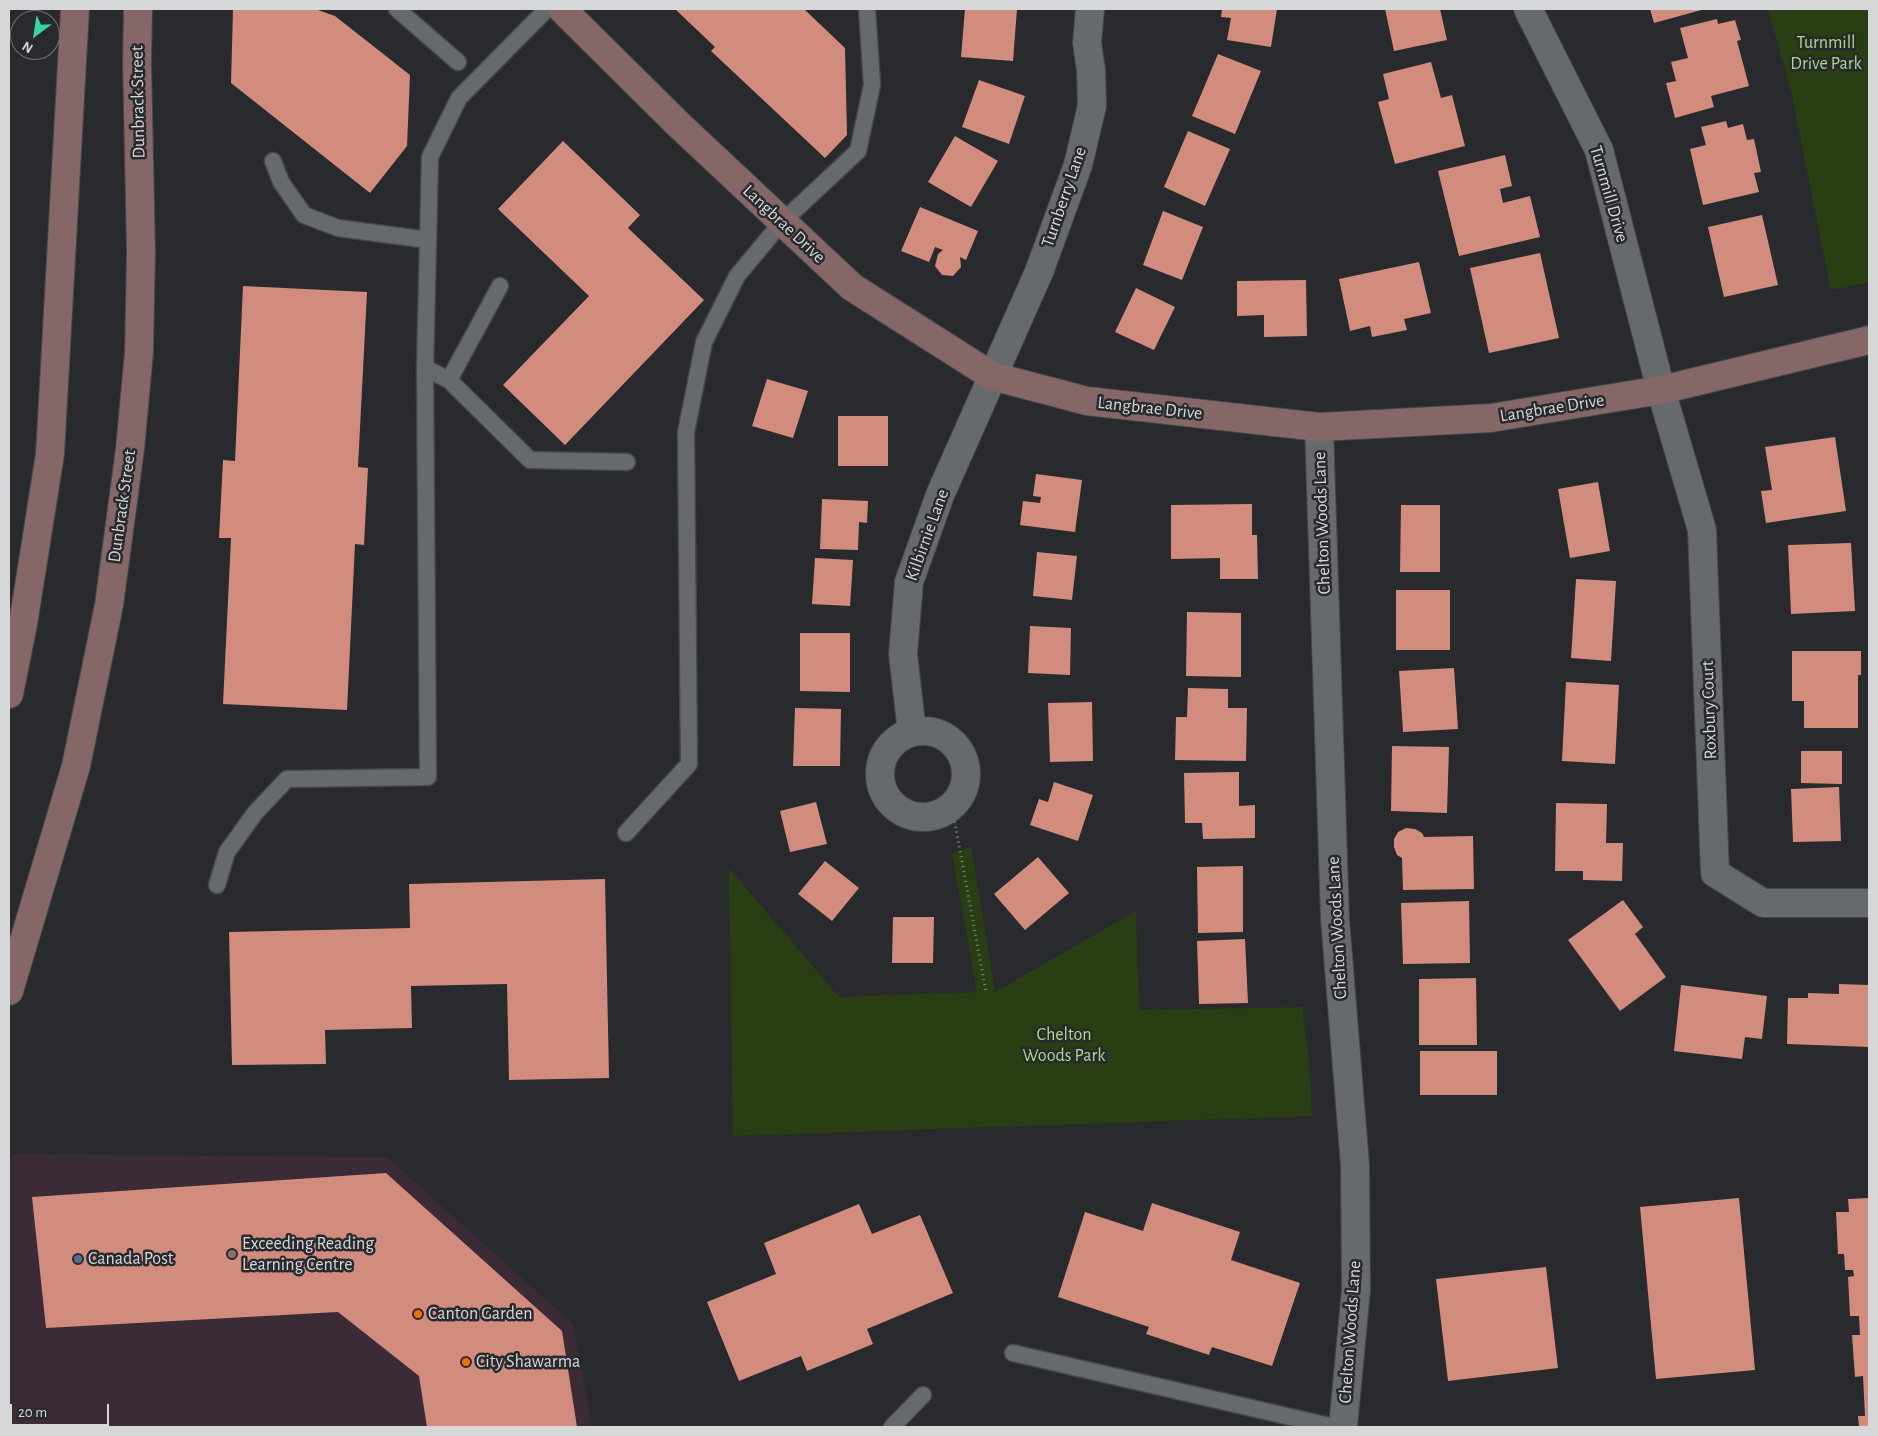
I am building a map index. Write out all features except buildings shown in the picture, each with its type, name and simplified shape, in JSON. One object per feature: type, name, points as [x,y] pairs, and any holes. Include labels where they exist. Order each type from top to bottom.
[{"type":"main road","points":[[9,694],[23,624],[50,454],[75,9]]},
{"type":"main road","name":"Dunbrack Street","points":[[9,990],[76,766],[109,605],[129,459],[139,352],[141,252],[137,62],[138,9]]},
{"type":"main road","name":"Langbrae Drive","points":[[562,9],[678,124],[852,287],[992,376],[1087,401],[1319,427],[1491,418],[1661,390],[1869,340]]},
{"type":"street","name":"Turnberry Lane","points":[[992,376],[1038,272],[1078,165],[1092,106],[1091,70],[1087,43],[1090,9]]},
{"type":"street","name":"Turnmill Drive","points":[[1528,9],[1599,150],[1661,390]]},
{"type":"street","name":"Kilbirnie Lane","points":[[912,732],[903,654],[908,582],[940,495],[992,376]]},
{"type":"street","name":"Roxbury Court","points":[[1661,390],[1702,530],[1715,872],[1763,903],[1869,903]]},
{"type":"street","name":"Chelton Woods Lane","points":[[1319,427],[1335,919],[1355,1166],[1356,1290],[1343,1427]]},
{"type":"street","points":[[927,731],[941,735],[953,742],[962,753],[966,768],[966,782],[961,796],[952,807],[940,814],[925,818],[910,816],[897,809],[887,798],[881,786],[880,772],[882,759],[899,738],[912,732],[927,731]]},
{"type":"lane","points":[[397,9],[458,62]]},
{"type":"lane","points":[[218,885],[227,852],[255,813],[287,780],[428,777],[425,368],[430,157],[459,98],[547,9]]},
{"type":"lane","points":[[626,834],[689,764],[686,432],[704,342],[737,276],[782,222],[858,151],[872,85],[867,9]]},
{"type":"lane","points":[[273,160],[280,182],[304,215],[338,228],[428,240]]},
{"type":"lane","points":[[449,380],[500,286]]},
{"type":"lane","points":[[425,368],[449,380],[530,460],[627,462]]},
{"type":"lane","points":[[1013,1353],[1334,1427]]},
{"type":"lane","points":[[892,1427],[923,1395]]},
{"type":"path","points":[[952,807],[986,992]]},
{"type":"shaded area","points":[[12,1154],[387,1157],[574,1325],[591,1424],[589,1427],[9,1427],[9,1162]]},
{"type":"green space","name":"Turnmill Drive Park","points":[[1768,9],[1869,9],[1869,282],[1831,290],[1792,95]]},
{"type":"green space","name":"Chelton Woods Park","points":[[971,847],[995,992],[1136,911],[1139,1010],[1302,1007],[1309,1061],[1312,1116],[733,1136],[729,868],[839,997],[977,992],[952,853]]},
{"type":"place","name":"Exceeding Reading Learning Centre","points":[[232,1254]]},
{"type":"place","name":"Canada Post","points":[[78,1259]]},
{"type":"place","name":"Canton Garden","points":[[418,1314]]},
{"type":"place","name":"City Shawarma","points":[[466,1362]]}]
